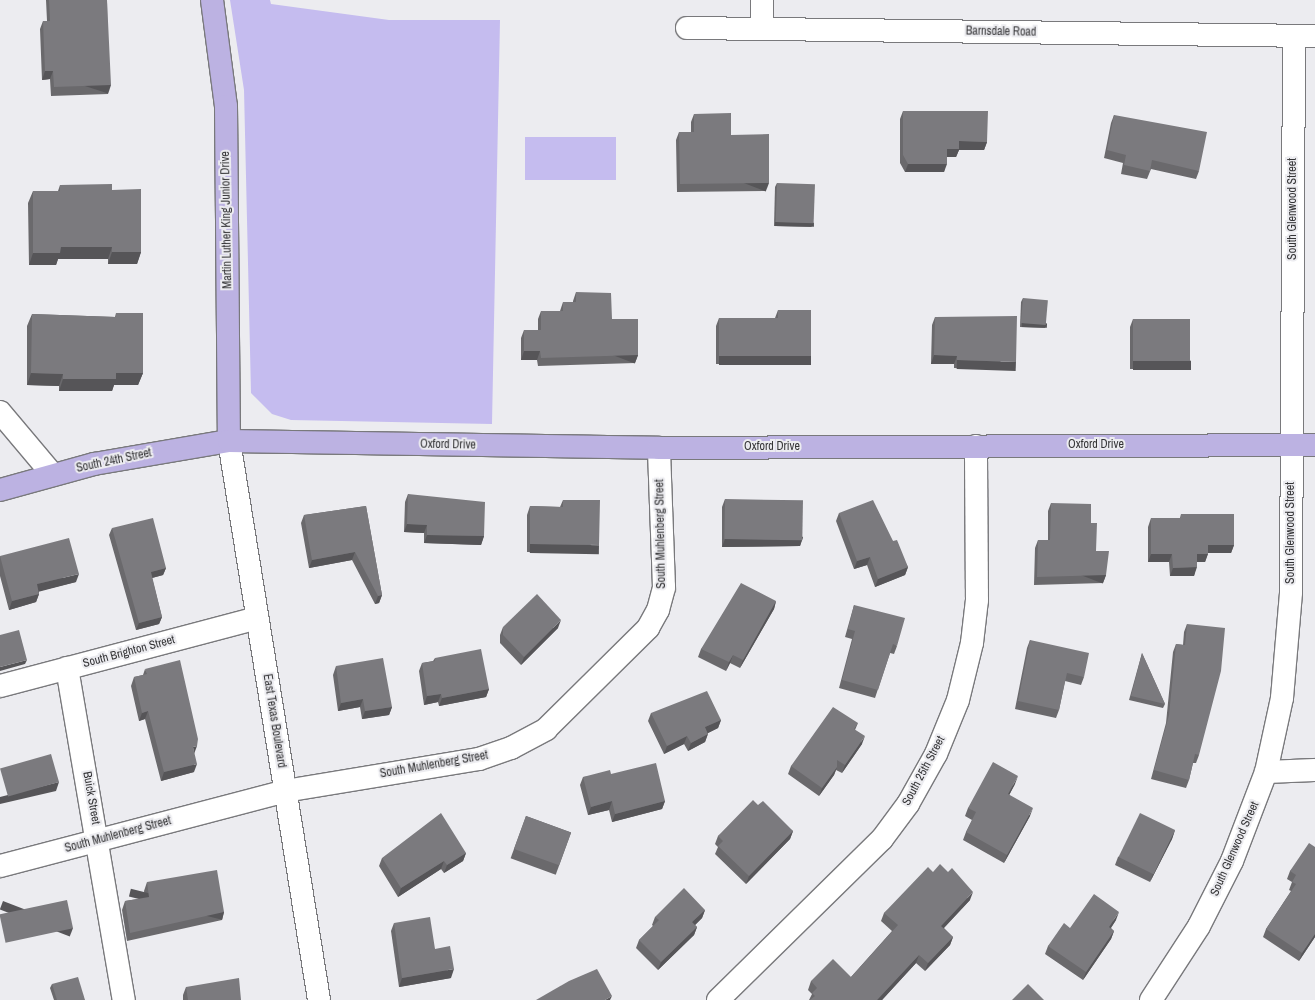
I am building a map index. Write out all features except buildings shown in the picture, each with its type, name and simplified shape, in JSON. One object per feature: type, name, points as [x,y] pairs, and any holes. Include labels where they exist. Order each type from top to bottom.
[{"type":"main road","name":"Martin Luther King Junior Drive","points":[[212,0],[226,106],[229,441]]},
{"type":"main road","name":"Oxford Drive","points":[[229,441],[659,448],[1315,445]]},
{"type":"main road","name":"South 24th Street","points":[[0,490],[119,459],[229,441]]},
{"type":"street","points":[[762,0],[762,28]]},
{"type":"street","name":"Barnsdale Road","points":[[687,28],[1315,36]]},
{"type":"street","name":"South Glenwood Street","points":[[1151,1000],[1199,926],[1228,869],[1266,772],[1288,648],[1294,36]]},
{"type":"street","points":[[0,412],[53,475]]},
{"type":"street","name":"East Texas Boulevard","points":[[229,441],[319,1000]]},
{"type":"street","name":"South 25th Street","points":[[718,1000],[882,839],[908,804],[936,754],[958,700],[972,643],[977,592],[976,446]]},
{"type":"street","name":"South Muhlenberg Street","points":[[0,866],[285,791],[479,759],[511,748],[557,720],[648,628],[658,610],[664,587],[659,448]]},
{"type":"street","name":"South Brighton Street","points":[[0,686],[257,618]]},
{"type":"street","name":"Buick Street","points":[[67,668],[98,841],[124,1000]]},
{"type":"street","points":[[1266,772],[1315,770]]},
{"type":"shaded area","points":[[230,0],[270,0],[271,4],[389,20],[500,20],[492,424],[291,420],[272,414],[251,393],[244,90]]},
{"type":"shaded area","points":[[525,137],[616,137],[616,180],[525,180]]}]
